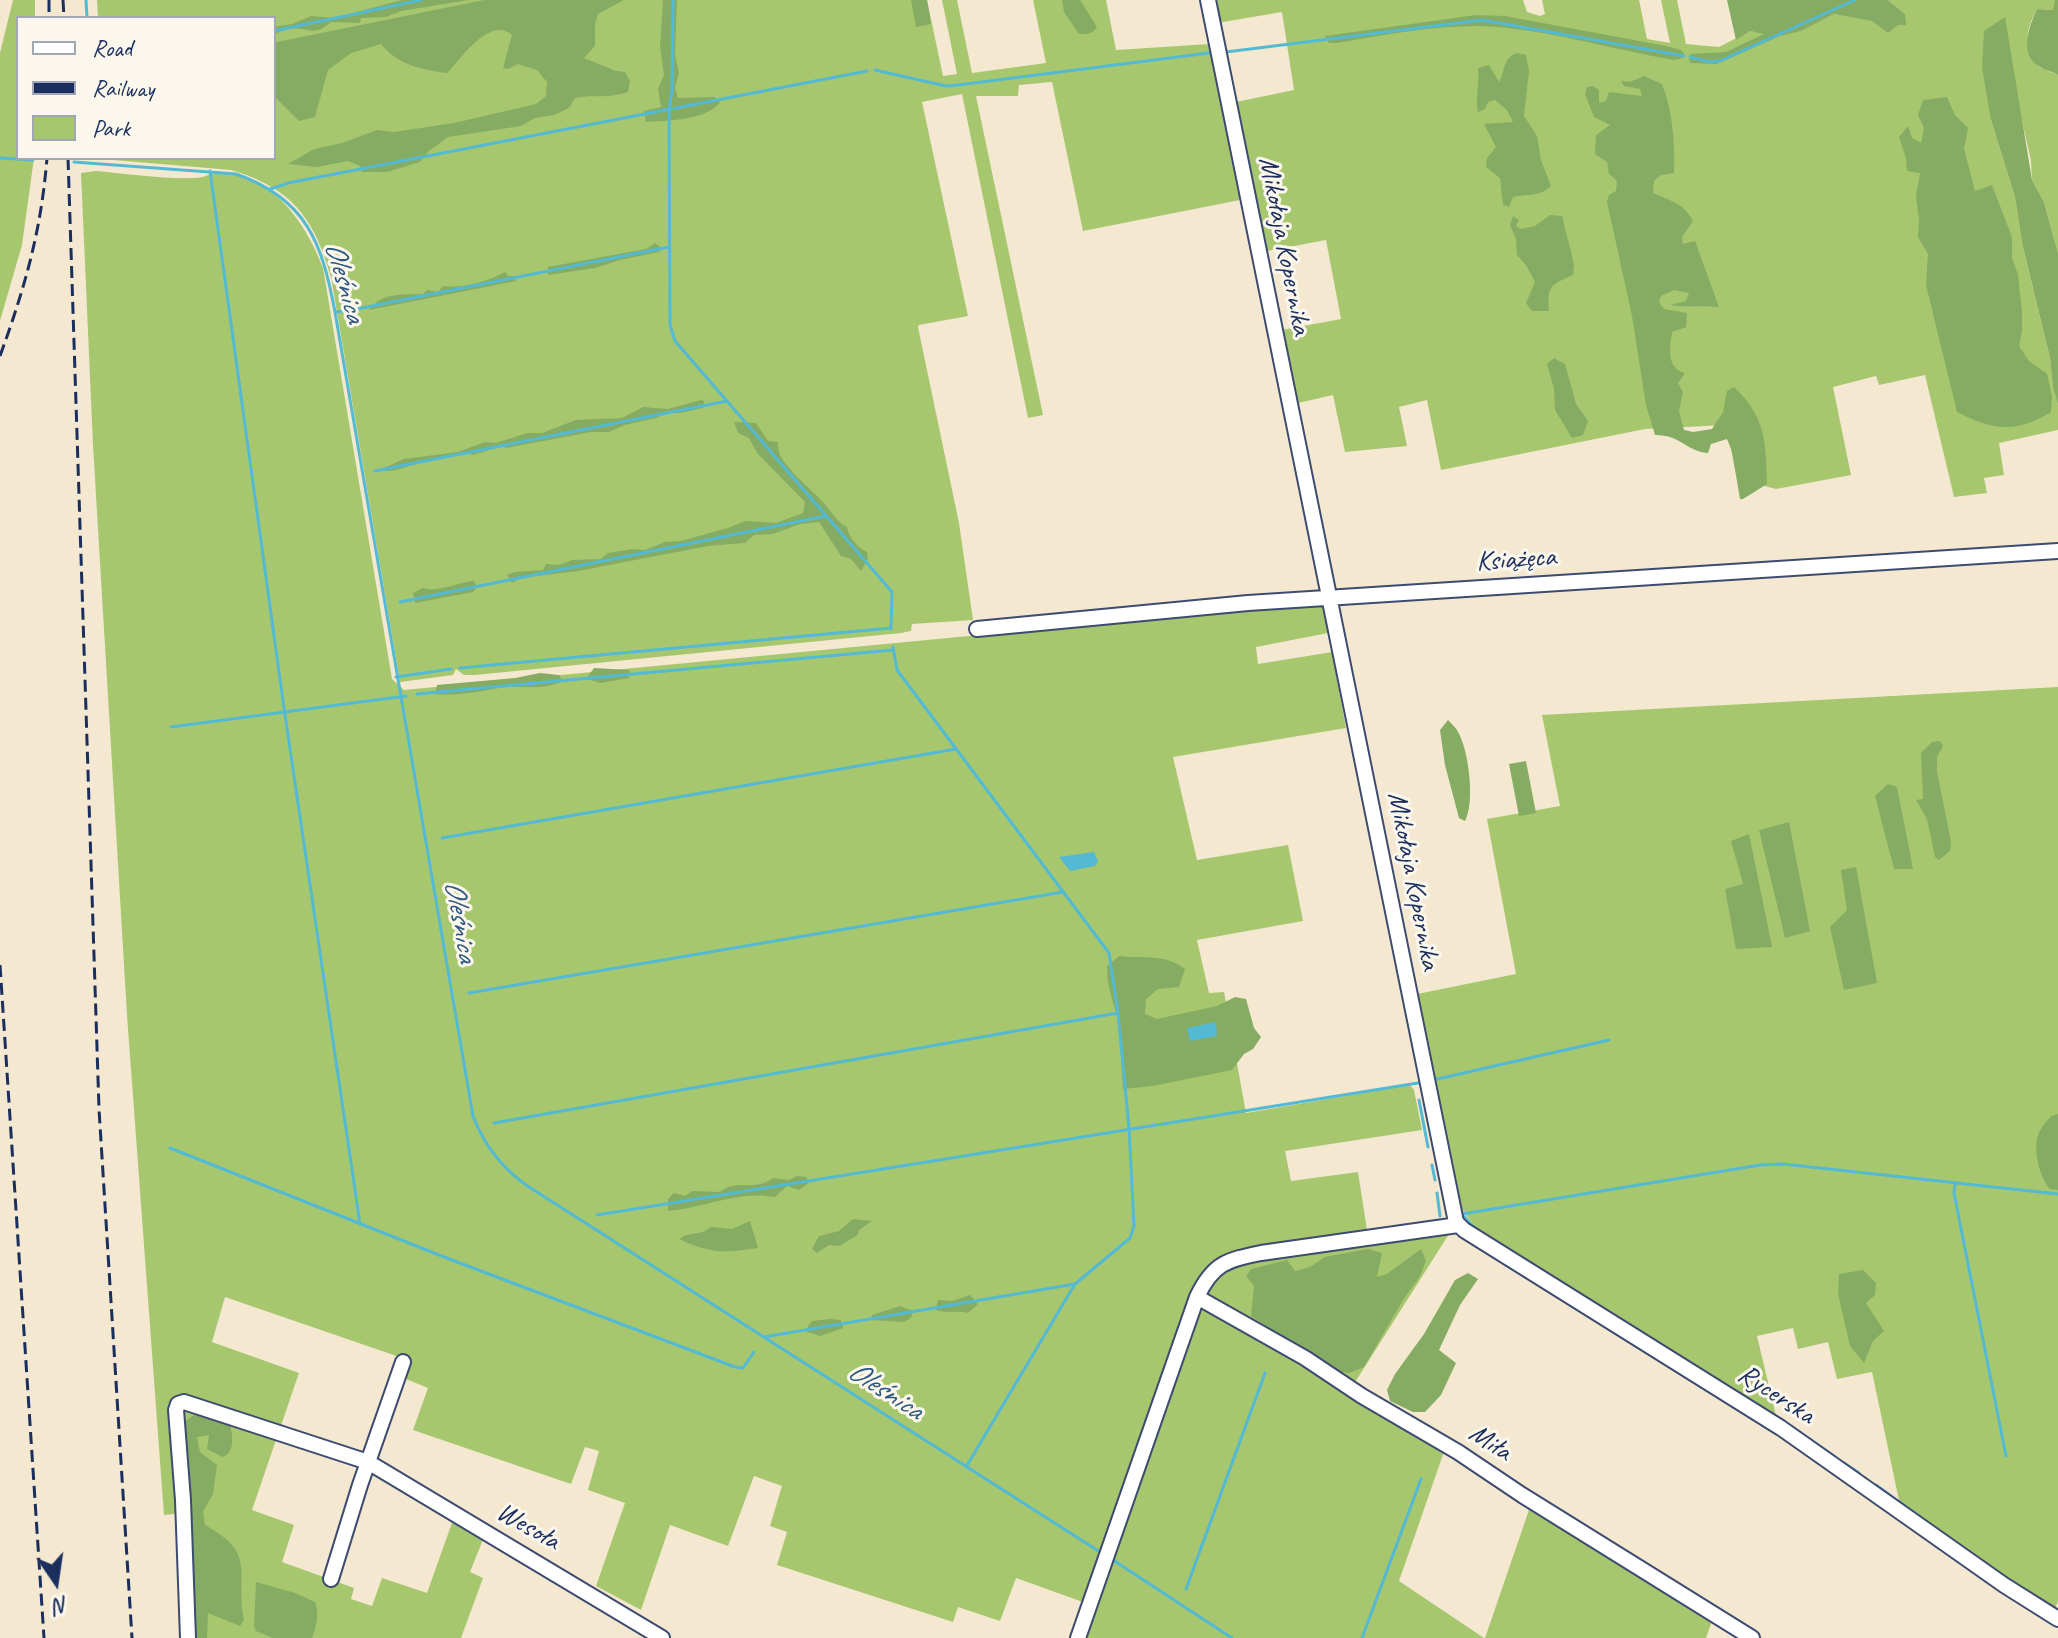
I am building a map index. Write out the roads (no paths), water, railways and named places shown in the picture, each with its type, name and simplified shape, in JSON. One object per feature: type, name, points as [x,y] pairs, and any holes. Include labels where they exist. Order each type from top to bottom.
[{"type":"street","name":"Mikołaja Kopernika","points":[[1208,0],[1440,1156],[1452,1212],[1458,1225]]},
{"type":"street","name":"Książęca","points":[[977,629],[1248,603],[2058,551]]},
{"type":"street","points":[[1078,1638],[1197,1297],[1216,1267],[1235,1258],[1458,1225]]},
{"type":"street","name":"Rycerska","points":[[1458,1225],[1781,1428],[2004,1585],[2058,1619]]},
{"type":"street","name":"Miła","points":[[1197,1297],[1305,1358],[1362,1396],[1458,1452],[1752,1638]]},
{"type":"street","points":[[331,1579],[403,1362]]},
{"type":"street","name":"Wesoła","points":[[188,1638],[183,1500],[176,1419],[178,1404],[189,1402],[368,1462],[662,1638]]},
{"type":"water","points":[[1094,852],[1098,861],[1095,866],[1070,871],[1059,857]]},
{"type":"water","points":[[1216,1022],[1217,1036],[1190,1041],[1187,1028]]},
{"type":"waterway","points":[[86,0],[87,16]]},
{"type":"waterway","points":[[276,31],[421,0]]},
{"type":"waterway","points":[[673,0],[669,111],[670,325],[675,341],[892,592],[891,629]]},
{"type":"waterway","points":[[1690,57],[1720,61],[1855,0]]},
{"type":"waterway","points":[[1226,52],[1482,20],[1684,56]]},
{"type":"waterway","points":[[875,70],[946,86],[1209,53]]},
{"type":"waterway","points":[[288,183],[867,71]]},
{"type":"waterway","name":"Oleśnica","points":[[0,158],[16,159]]},
{"type":"waterway","name":"Oleśnica","points":[[74,162],[236,174],[280,196],[295,210],[317,245],[335,312],[473,1116],[494,1155],[526,1185],[1100,1552]]},
{"type":"waterway","points":[[210,171],[284,708],[360,1224]]},
{"type":"waterway","points":[[270,189],[286,184]]},
{"type":"waterway","points":[[347,311],[669,247]]},
{"type":"waterway","points":[[335,312],[344,311]]},
{"type":"waterway","points":[[375,471],[727,401]]},
{"type":"waterway","points":[[400,602],[826,516]]},
{"type":"waterway","points":[[460,668],[891,628]]},
{"type":"waterway","points":[[893,647],[897,670],[1109,953],[1129,1128],[1134,1226],[1130,1238],[1075,1284],[966,1467]]},
{"type":"waterway","points":[[417,694],[893,650]]},
{"type":"waterway","points":[[396,677],[451,669]]},
{"type":"waterway","points":[[171,727],[406,696]]},
{"type":"waterway","points":[[442,838],[956,749]]},
{"type":"waterway","points":[[469,993],[1063,892]]},
{"type":"waterway","points":[[494,1123],[1118,1013]]},
{"type":"waterway","points":[[1433,1080],[1609,1040]]},
{"type":"waterway","points":[[597,1215],[1418,1083]]},
{"type":"waterway","points":[[1419,1100],[1428,1147]]},
{"type":"waterway","points":[[170,1148],[444,1257],[735,1367],[743,1368],[754,1352]]},
{"type":"waterway","points":[[1462,1214],[1760,1165],[1783,1164],[2058,1194]]},
{"type":"waterway","points":[[1432,1165],[1435,1180]]},
{"type":"waterway","points":[[1955,1185],[1954,1193],[2006,1456]]},
{"type":"waterway","points":[[1437,1193],[1440,1216]]},
{"type":"waterway","points":[[1462,1214],[1475,1229]]},
{"type":"waterway","points":[[764,1337],[1075,1284]]},
{"type":"waterway","points":[[1624,1322],[1777,1417]]},
{"type":"waterway","points":[[1186,1589],[1265,1373]]},
{"type":"waterway","points":[[1792,1427],[1801,1433]]},
{"type":"waterway","points":[[1808,1438],[1835,1457]]},
{"type":"waterway","points":[[1844,1463],[1859,1473]]},
{"type":"waterway","points":[[1362,1638],[1421,1479]]},
{"type":"waterway","points":[[1876,1485],[1932,1526]]},
{"type":"waterway","name":"Oleśnica","points":[[1113,1560],[1232,1638]]},
{"type":"railway","points":[[49,0],[49,16]]},
{"type":"railway","points":[[63,0],[64,16]]},
{"type":"railway","points":[[0,356],[31,259],[47,160]]},
{"type":"railway","points":[[68,160],[99,1109],[132,1638]]},
{"type":"railway","points":[[0,965],[44,1638]]}]
